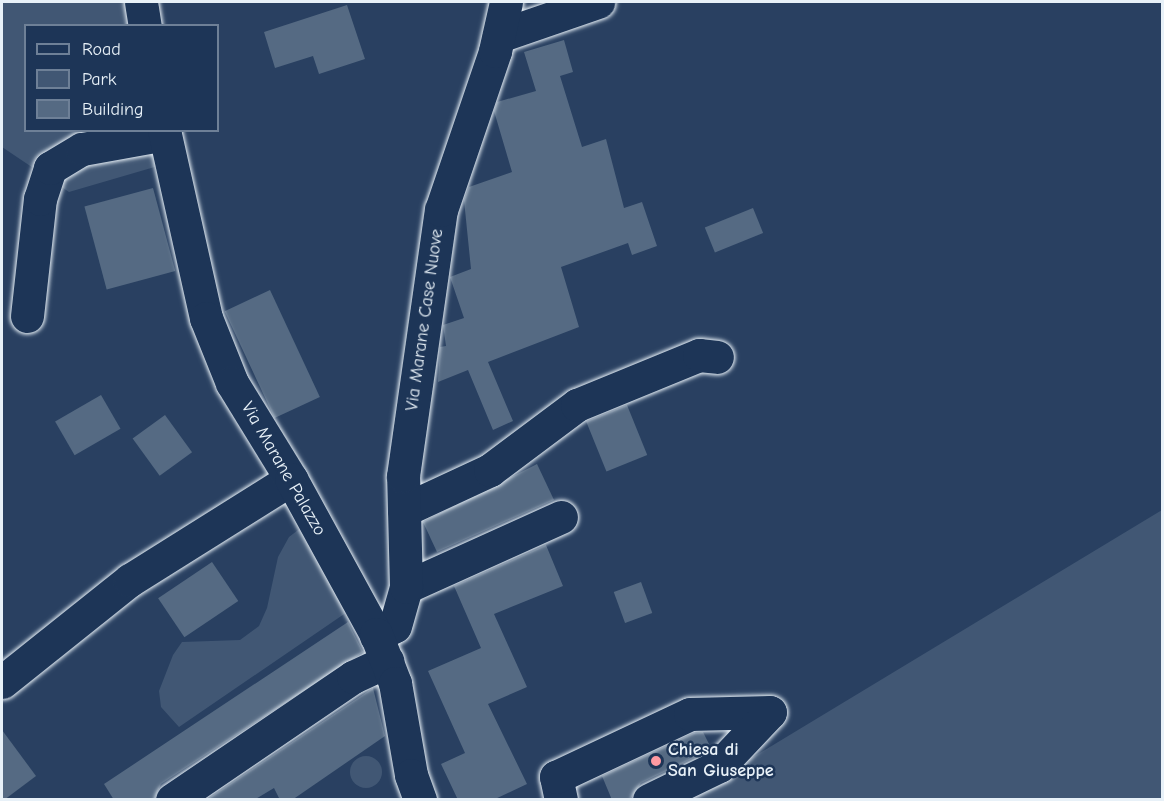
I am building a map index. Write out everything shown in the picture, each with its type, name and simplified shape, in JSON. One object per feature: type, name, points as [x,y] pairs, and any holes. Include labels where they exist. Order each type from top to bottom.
[{"type":"street","points":[[141,2],[145,24]]},
{"type":"street","name":"Via Marane Case Nuove","points":[[172,800],[353,677],[382,649],[395,626],[406,587],[403,476],[441,210],[499,36],[506,2]]},
{"type":"street","points":[[499,36],[598,2]]},
{"type":"street","points":[[27,316],[40,198],[50,168],[82,149],[165,132]]},
{"type":"street","name":"Via Marane Palazzo","points":[[165,132],[206,318],[232,383],[291,479],[382,649],[395,683],[411,775],[420,800]]},
{"type":"street","points":[[404,510],[489,470],[577,405],[699,355],[717,357]]},
{"type":"street","points":[[2,682],[130,580],[291,479]]},
{"type":"street","points":[[406,587],[561,518]]},
{"type":"street","points":[[561,800],[556,777],[690,714],[770,712],[719,766],[649,800]]},
{"type":"green space","points":[[2,2],[129,2],[133,24],[24,24],[24,132],[152,132],[158,166],[69,192],[2,147]]},
{"type":"green space","points":[[1162,510],[1162,799],[669,800],[745,762]]},
{"type":"green space","points":[[302,527],[350,610],[179,727],[161,707],[159,691],[173,655],[182,642],[240,640],[259,626],[267,608],[278,557],[289,537]]},
{"type":"green space","points":[[366,756],[377,761],[382,772],[377,783],[366,788],[355,783],[350,772],[355,761]]},
{"type":"building","points":[[347,5],[365,59],[319,74],[313,56],[275,68],[264,32]]},
{"type":"building","points":[[564,40],[573,72],[560,76],[582,147],[606,139],[624,208],[642,202],[657,246],[632,255],[628,243],[561,267],[579,327],[488,362],[513,421],[493,430],[468,370],[438,382],[440,347],[446,346],[443,325],[464,318],[450,277],[471,269],[464,200],[469,187],[512,172],[494,111],[497,102],[536,91],[524,52]]},
{"type":"building","points":[[153,188],[175,271],[107,289],[84,206]]},
{"type":"building","points":[[753,208],[763,233],[715,253],[705,227]]},
{"type":"building","points":[[270,290],[320,397],[275,418],[225,311]]},
{"type":"building","points":[[101,395],[120,429],[75,455],[55,421]]},
{"type":"building","points":[[627,405],[647,455],[606,472],[586,421]]},
{"type":"building","points":[[165,415],[192,452],[160,476],[133,439]]},
{"type":"building","points":[[537,464],[554,500],[437,552],[423,522]]},
{"type":"building","points":[[546,545],[563,586],[494,614],[527,687],[488,704],[527,784],[493,800],[458,800],[441,764],[465,753],[428,671],[481,648],[454,586]]},
{"type":"building","points":[[212,562],[238,601],[184,637],[158,598]]},
{"type":"building","points":[[641,582],[652,613],[625,623],[614,592]]},
{"type":"building","points":[[348,622],[363,652],[161,784],[154,800],[114,800],[104,784]]},
{"type":"building","points":[[373,688],[385,736],[292,800],[280,800],[274,788],[254,800],[206,800]]},
{"type":"building","points":[[2,730],[36,776],[4,800],[2,800]]},
{"type":"building","points":[[703,732],[711,748],[708,751],[641,783],[631,798],[612,800],[602,776],[694,733]]},
{"type":"place","name":"Chiesa di San Giuseppe","points":[[656,761]]}]
